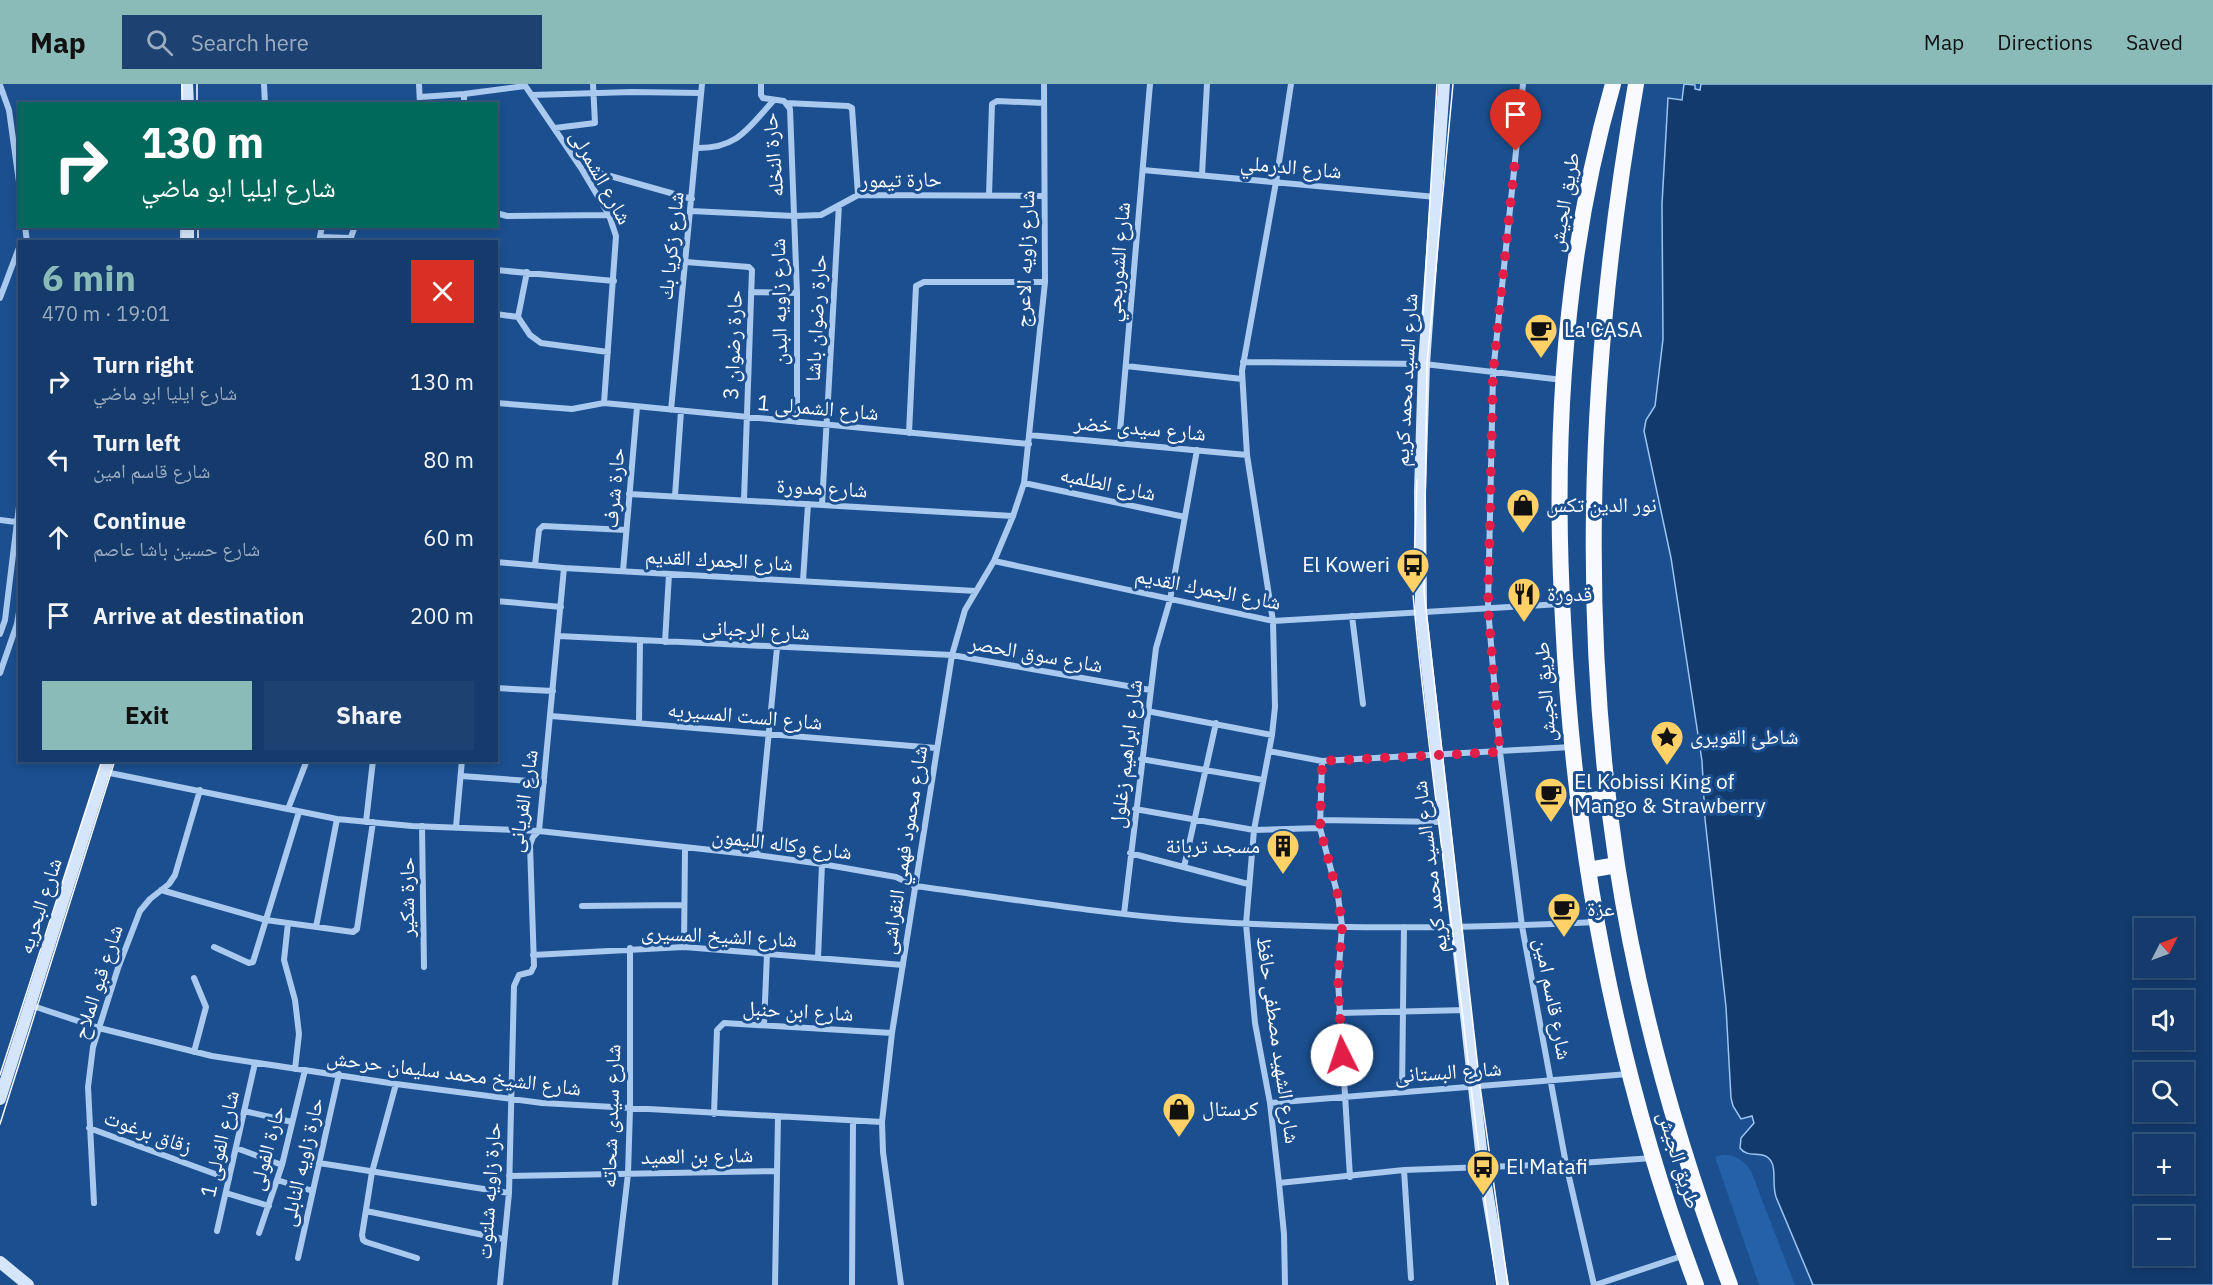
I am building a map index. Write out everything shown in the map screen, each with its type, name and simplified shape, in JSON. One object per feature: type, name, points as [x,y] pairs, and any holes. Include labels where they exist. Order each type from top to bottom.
[{"type":"highway","name":"طريق الجيش","points":[[1613,84],[1585,200],[1564,380],[1559,515],[1562,604],[1577,802],[1596,922],[1629,1074],[1696,1285]]},
{"type":"highway","name":"طريق الجيش","points":[[1636,84],[1605,308],[1596,459],[1595,598],[1599,693],[1608,798],[1617,865],[1639,981],[1668,1094],[1706,1217],[1730,1285]]},
{"type":"highway","points":[[1577,802],[1608,798]]},
{"type":"highway","points":[[1588,870],[1617,865]]},
{"type":"main road","points":[[187,84],[188,102]]},
{"type":"main road","name":"شارع السيد محمد كريم","points":[[1444,84],[1424,364],[1420,492],[1421,611],[1483,1168],[1503,1285]]},
{"type":"main road","name":"شارع البحريه","points":[[0,1099],[106,766]]},
{"type":"main road","points":[[0,1262],[19,1283]]},
{"type":"street","points":[[264,84],[265,102]]},
{"type":"street","points":[[419,84],[420,100],[524,85]]},
{"type":"street","points":[[555,128],[596,123],[593,84]]},
{"type":"street","points":[[632,92],[633,84]]},
{"type":"street","name":"شارع زكريا بك","points":[[671,410],[702,84]]},
{"type":"street","name":"حارة النخله","points":[[761,84],[762,97],[786,103],[790,110],[794,216]]},
{"type":"street","name":"شارع زاويه الاعرج","points":[[1029,435],[1045,282],[1044,84]]},
{"type":"street","name":"شارع الشوربجي","points":[[1119,443],[1150,84]]},
{"type":"street","points":[[1202,176],[1207,84]]},
{"type":"street","name":"شارع الشهيد مصطفى حافظ","points":[[1285,1285],[1284,1234],[1279,1183],[1270,1103],[1255,1023],[1246,924],[1254,830],[1275,707],[1273,621],[1247,455],[1242,379],[1291,84]]},
{"type":"street","name":"شارع قاسم امين","points":[[1523,84],[1493,373],[1488,608],[1500,752],[1522,926],[1566,1164],[1595,1285]]},
{"type":"street","points":[[0,85],[9,110],[18,175]]},
{"type":"street","name":"شارع الشمرلى","points":[[524,85],[581,168],[609,215],[614,228],[617,244],[604,403]]},
{"type":"street","points":[[532,95],[632,92],[701,93]]},
{"type":"street","points":[[464,94],[464,102]]},
{"type":"street","name":"حارة النخله","points":[[696,148],[718,147],[738,138],[774,100]]},
{"type":"street","points":[[989,195],[992,104],[998,101],[1044,103]]},
{"type":"street","points":[[786,103],[852,108],[858,195]]},
{"type":"street","points":[[581,168],[692,199]]},
{"type":"street","name":"شارع الدرملي","points":[[1143,170],[1437,197]]},
{"type":"street","name":"حارة تيمور","points":[[691,211],[794,216],[821,214],[858,195],[1044,196]]},
{"type":"street","name":"حارة رضوان باشا","points":[[822,505],[839,205]]},
{"type":"street","points":[[498,214],[507,216],[609,215]]},
{"type":"street","name":"شارع زاويه البدن","points":[[794,216],[797,423]]},
{"type":"street","points":[[320,239],[350,240]]},
{"type":"street","points":[[0,298],[18,248]]},
{"type":"street","name":"حارة رضوان 3","points":[[686,262],[749,267],[752,272],[744,500]]},
{"type":"street","points":[[498,270],[614,281]]},
{"type":"street","points":[[527,272],[518,317],[530,336],[541,343],[608,352]]},
{"type":"street","points":[[909,433],[916,286],[924,282],[1045,282]]},
{"type":"street","points":[[751,292],[796,293]]},
{"type":"street","points":[[498,314],[518,317]]},
{"type":"street","points":[[1243,362],[1424,364],[1564,380]]},
{"type":"street","points":[[1126,366],[1242,379]]},
{"type":"street","name":"شارع الشمرلى 1","points":[[498,403],[572,409],[604,403],[1029,444]]},
{"type":"street","name":"حارة شرف","points":[[623,571],[637,407]]},
{"type":"street","points":[[675,496],[681,411]]},
{"type":"street","name":"شارع سيدى خضر","points":[[1029,435],[1247,455]]},
{"type":"street","name":"شارع محمود فهمي النقراشى","points":[[901,1285],[883,1152],[882,1122],[892,1033],[952,655],[966,610],[994,561],[1013,516],[1024,483],[1029,435]]},
{"type":"street","name":"شارع ابراهيم زغلول","points":[[1124,914],[1156,648],[1170,600],[1197,450]]},
{"type":"street","name":"شارع الطلمبه","points":[[1024,483],[1185,517]]},
{"type":"street","name":"شارع مدورة","points":[[630,494],[1013,516]]},
{"type":"street","points":[[803,581],[808,504]]},
{"type":"street","points":[[0,634],[5,620],[18,510]]},
{"type":"street","points":[[0,520],[16,522]]},
{"type":"street","points":[[536,565],[539,531],[543,526],[626,530]]},
{"type":"street","name":"شارع الجمرك القديم","points":[[994,561],[1273,621],[1562,604]]},
{"type":"street","name":"شارع الجمرك القديم","points":[[498,562],[564,568],[976,591]]},
{"type":"street","name":"شارع الفريانى","points":[[533,955],[530,849],[531,841],[539,831],[564,568]]},
{"type":"street","points":[[665,642],[669,574]]},
{"type":"street","points":[[498,601],[561,607]]},
{"type":"street","points":[[1352,616],[1363,704]]},
{"type":"street","points":[[0,673],[18,618]]},
{"type":"street","name":"شارع الرجبانى","points":[[558,636],[952,655]]},
{"type":"street","points":[[639,723],[640,641]]},
{"type":"street","points":[[757,855],[777,648]]},
{"type":"street","name":"شارع سوق الحصر","points":[[952,655],[1150,690]]},
{"type":"street","points":[[498,688],[553,691]]},
{"type":"street","points":[[1147,711],[1272,735]]},
{"type":"street","name":"شارع الست المسيريه","points":[[551,716],[936,748]]},
{"type":"street","points":[[1184,867],[1216,723]]},
{"type":"street","points":[[1269,751],[1322,761],[1572,747]]},
{"type":"street","points":[[1141,759],[1263,780]]},
{"type":"street","points":[[1322,761],[1320,828],[1338,896],[1342,926],[1338,980],[1339,1013],[1350,1177]]},
{"type":"street","points":[[288,809],[306,762]]},
{"type":"street","points":[[161,890],[266,920],[350,933],[357,929],[370,822],[373,762]]},
{"type":"street","points":[[456,827],[462,762]]},
{"type":"street","name":"شارع وكاله الليمون","points":[[106,766],[200,790],[336,819],[422,826],[539,831],[685,849],[757,855],[896,877],[915,886],[1124,914],[1246,924],[1342,926],[1522,926],[1596,922]]},
{"type":"street","points":[[461,776],[544,782]]},
{"type":"street","name":"شارع قبو الملاح","points":[[94,1203],[89,1128],[89,1068],[99,1028],[118,968],[140,911],[175,876],[200,790]]},
{"type":"street","points":[[1135,809],[1254,830],[1320,828]]},
{"type":"street","points":[[214,947],[251,964],[299,812]]},
{"type":"street","points":[[316,927],[336,819]]},
{"type":"street","points":[[1320,820],[1443,822]]},
{"type":"street","name":"حارة شكير","points":[[422,826],[424,967]]},
{"type":"street","points":[[684,946],[685,849]]},
{"type":"street","points":[[1130,853],[1248,884]]},
{"type":"street","points":[[818,958],[822,864]]},
{"type":"street","points":[[582,906],[684,905]]},
{"type":"street","points":[[288,923],[284,960],[298,1023],[295,1069]]},
{"type":"street","points":[[1402,1092],[1404,927]]},
{"type":"street","name":"شارع الشيخ المسيرى","points":[[533,955],[684,946],[903,965]]},
{"type":"street","name":"شارع سيدى شحاته","points":[[615,1285],[628,1174],[630,948]]},
{"type":"street","points":[[764,1025],[767,954]]},
{"type":"street","points":[[512,1100],[514,986],[519,975],[531,972],[533,969],[533,955]]},
{"type":"street","points":[[194,978],[206,1007],[194,1052]]},
{"type":"street","name":"شارع الشيخ محمد سليمان حرحش","points":[[29,1005],[99,1028],[194,1052],[512,1100],[714,1114],[882,1122]]},
{"type":"street","points":[[1339,1013],[1467,1010]]},
{"type":"street","name":"شارع ابن حنبل","points":[[714,1114],[718,1027],[724,1023],[892,1033]]},
{"type":"street","name":"شارع الفولى 1","points":[[217,1231],[255,1063]]},
{"type":"street","name":"حارة الفولى","points":[[260,1233],[282,1165],[305,1070]]},
{"type":"street","name":"حارة زاويه النابلى","points":[[298,1258],[339,1074]]},
{"type":"street","name":"شارع البستانى","points":[[1270,1103],[1629,1074]]},
{"type":"street","points":[[396,1084],[372,1172],[362,1235],[363,1240],[417,1258]]},
{"type":"street","name":"حارة زاويه شلتوت","points":[[500,1285],[509,1193],[512,1100]]},
{"type":"street","points":[[244,1111],[292,1122]]},
{"type":"street","points":[[775,1285],[778,1117]]},
{"type":"street","points":[[852,1285],[853,1120]]},
{"type":"street","name":"زقاق برغوت","points":[[89,1128],[229,1179]]},
{"type":"street","points":[[236,1148],[282,1165]]},
{"type":"street","points":[[1279,1183],[1404,1170],[1654,1158]]},
{"type":"street","points":[[319,1163],[509,1193]]},
{"type":"street","points":[[1404,1170],[1411,1278]]},
{"type":"street","name":"شارع بن العميد","points":[[509,1176],[777,1171]]},
{"type":"street","points":[[277,1180],[313,1191]]},
{"type":"street","points":[[226,1193],[269,1206]]},
{"type":"street","points":[[366,1211],[503,1239]]},
{"type":"street","points":[[1595,1285],[1685,1255]]},
{"type":"shaded area","points":[[1684,84],[1695,85],[1695,89],[1700,90],[1701,84],[2213,84],[2213,1285],[1813,1285],[1776,1197],[1772,1163],[1765,1156],[1747,1153],[1740,1148],[1741,1138],[1754,1123],[1752,1116],[1741,1119],[1731,1098],[1726,1007],[1705,819],[1702,761],[1671,558],[1644,431],[1646,420],[1655,406],[1663,339],[1662,204],[1668,98],[1682,100]]},
{"type":"shaded area","points":[[1722,1155],[1739,1158],[1751,1171],[1795,1285],[1759,1285],[1715,1157]]},
{"type":"tram line","points":[[182,84],[182,102]]},
{"type":"tram line","points":[[197,84],[197,102]]},
{"type":"tram line","points":[[1423,315],[1437,84]]},
{"type":"tram line","points":[[1453,84],[1427,364],[1424,592],[1480,1086],[1508,1285]]},
{"type":"tram line","points":[[181,228],[181,240]]},
{"type":"tram line","points":[[198,228],[198,240]]},
{"type":"tram line","points":[[1417,480],[1413,594],[1415,616],[1478,1148],[1497,1285]]},
{"type":"tram line","points":[[0,1075],[101,762]]},
{"type":"tram line","points":[[0,1124],[114,762]]},
{"type":"place","name":"La'CASA","points":[[1541,359]]},
{"type":"place","name":"نور الدين تكس","points":[[1523,534]]},
{"type":"place","name":"El Koweri","points":[[1413,594]]},
{"type":"place","name":"قدورة","points":[[1524,623]]},
{"type":"place","name":"شاطئ القويرى","points":[[1667,766]]},
{"type":"place","name":"El Kobissi King of Mango & Strawberry","points":[[1551,823]]},
{"type":"place","name":"مسجد تربانة","points":[[1283,875]]},
{"type":"place","name":"عزة","points":[[1564,938]]},
{"type":"place","name":"كرستال","points":[[1179,1138]]},
{"type":"place","name":"El Matafi","points":[[1483,1196]]},
{"type":"route","points":[[1342,1055],[1338,980],[1342,926],[1338,896],[1320,828],[1322,761],[1500,752],[1488,608],[1493,373],[1516,151]]}]
